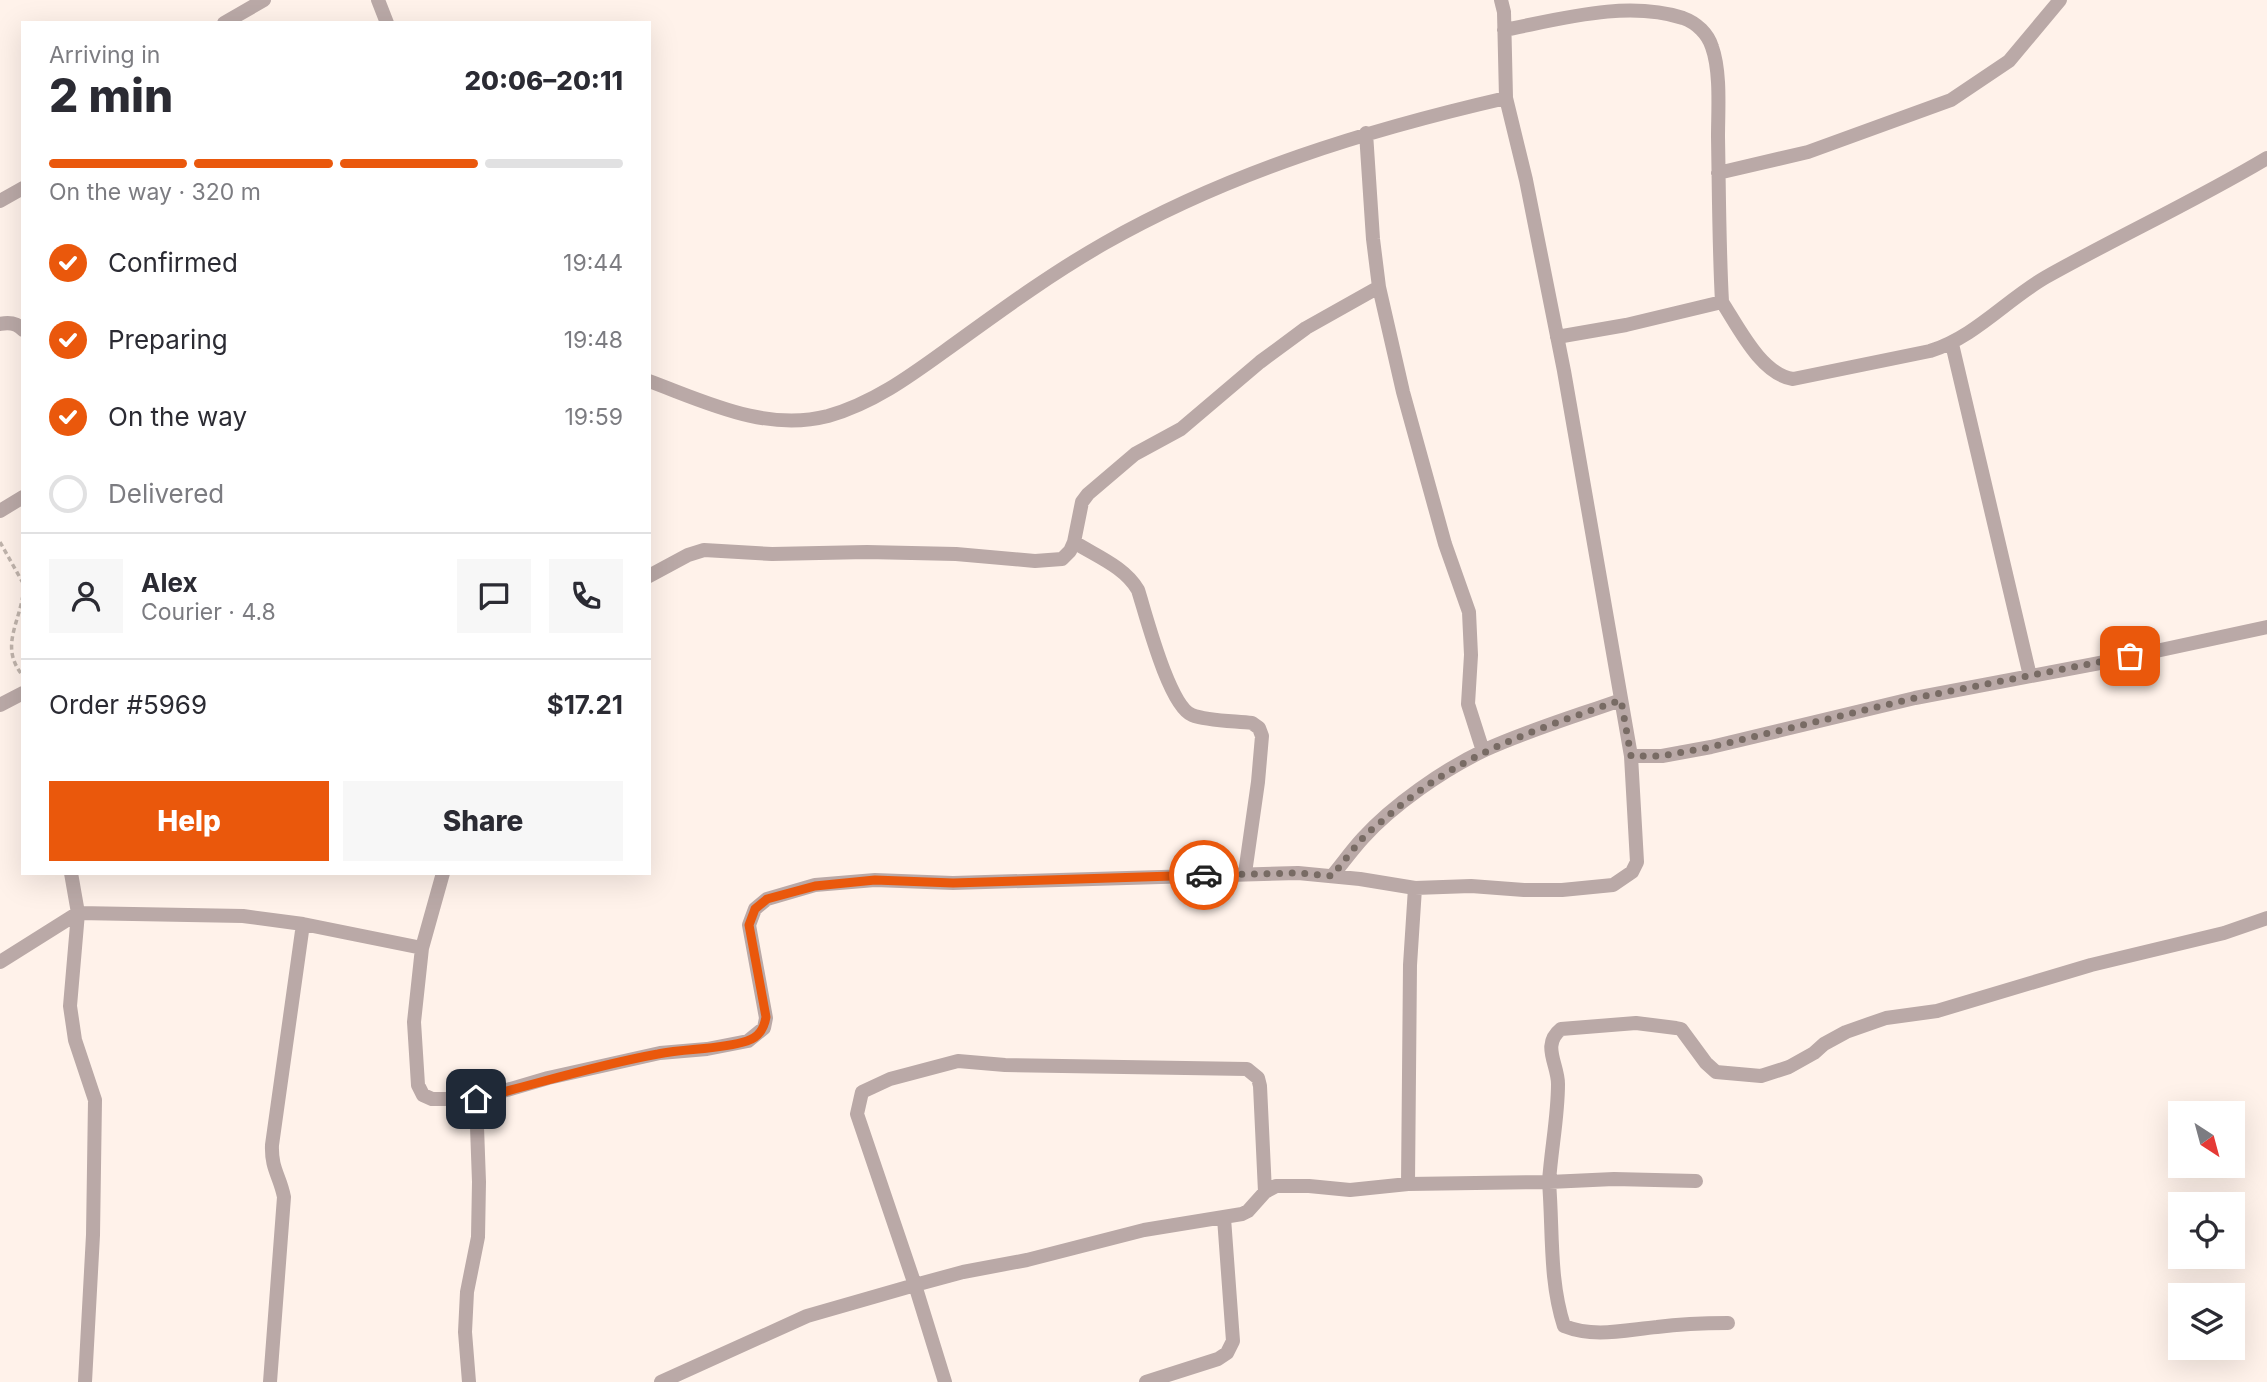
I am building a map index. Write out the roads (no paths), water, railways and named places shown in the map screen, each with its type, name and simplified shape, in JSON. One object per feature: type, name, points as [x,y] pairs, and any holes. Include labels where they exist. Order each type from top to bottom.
[{"type":"street","points":[[227,21],[264,0]]},
{"type":"street","points":[[378,0],[386,21]]},
{"type":"street","points":[[442,875],[422,948],[414,1022],[418,1085],[423,1095],[432,1099],[476,1099],[581,1070],[660,1053],[748,1041],[757,1036],[764,1028],[766,1017],[749,925],[755,909],[767,899],[815,886],[875,880],[953,883],[1298,873],[1415,888],[1471,886],[1562,890],[1613,885],[1632,872],[1637,862],[1631,756],[1557,337],[1526,180],[1506,98],[1504,12],[1500,0]]},
{"type":"street","points":[[1597,13],[1612,0]]},
{"type":"street","points":[[1718,173],[1808,152],[1951,100],[2009,61],[2060,0]]},
{"type":"street","points":[[1504,30],[1597,13],[1641,10],[1684,18],[1707,35],[1713,50],[1718,91],[1722,302],[1766,366],[1782,377],[1793,379],[1930,351],[1952,344],[2045,278],[2212,191],[2267,158]]},
{"type":"street","points":[[651,382],[726,411],[764,418],[825,416],[859,405],[890,390],[1021,296],[1105,243],[1216,186],[1366,133],[1506,98]]},
{"type":"street","points":[[1366,133],[1379,287],[1403,392],[1445,544],[1469,612],[1471,655],[1468,704],[1483,751]]},
{"type":"street","points":[[0,201],[21,189]]},
{"type":"street","points":[[651,575],[688,555],[704,550],[772,554],[956,554],[1035,561],[1062,559],[1074,542],[1082,502],[1088,494],[1135,454],[1181,429],[1260,362],[1306,328],[1379,287]]},
{"type":"street","points":[[1557,337],[1722,302]]},
{"type":"street","points":[[0,324],[7,322],[21,328]]},
{"type":"street","points":[[1952,344],[2030,676]]},
{"type":"street","points":[[0,511],[21,498]]},
{"type":"street","points":[[1074,542],[1133,581],[1168,681],[1189,715],[1252,723],[1259,728],[1262,736],[1258,782],[1245,873]]},
{"type":"street","points":[[1631,756],[1661,756],[1711,747],[1915,698],[2267,627]]},
{"type":"street","points":[[0,705],[21,694]]},
{"type":"street","points":[[1332,876],[1364,837],[1408,798],[1483,751],[1621,700]]},
{"type":"street","points":[[71,875],[78,913],[70,1006],[75,1040],[95,1100],[93,1235],[85,1382]]},
{"type":"street","points":[[1408,1185],[1410,965],[1415,888]]},
{"type":"street","points":[[0,962],[78,913],[243,916],[303,924],[422,948]]},
{"type":"street","points":[[1728,1323],[1683,1324],[1596,1333],[1579,1332],[1564,1326],[1554,1276],[1549,1182],[1558,1082],[1551,1043],[1553,1036],[1561,1030],[1636,1023],[1676,1028],[1681,1029],[1716,1072],[1761,1076],[1789,1067],[1835,1038],[1886,1018],[1937,1012],[2091,965],[2224,933],[2267,918]]},
{"type":"street","points":[[270,1382],[284,1197],[282,1185],[274,1173],[271,1161],[272,1145],[303,924]]},
{"type":"street","points":[[945,1382],[857,1114],[862,1092],[890,1079],[958,1061],[1005,1066],[1247,1069],[1258,1078],[1261,1086],[1265,1192]]},
{"type":"street","points":[[469,1382],[465,1332],[467,1292],[478,1237],[476,1099]]},
{"type":"street","points":[[661,1382],[807,1315],[963,1272],[1027,1260],[1144,1230],[1224,1218],[1248,1211],[1265,1192],[1276,1186],[1350,1190],[1408,1185],[1614,1179],[1696,1181]]},
{"type":"street","points":[[1146,1382],[1218,1359],[1227,1353],[1233,1341],[1224,1218]]}]
